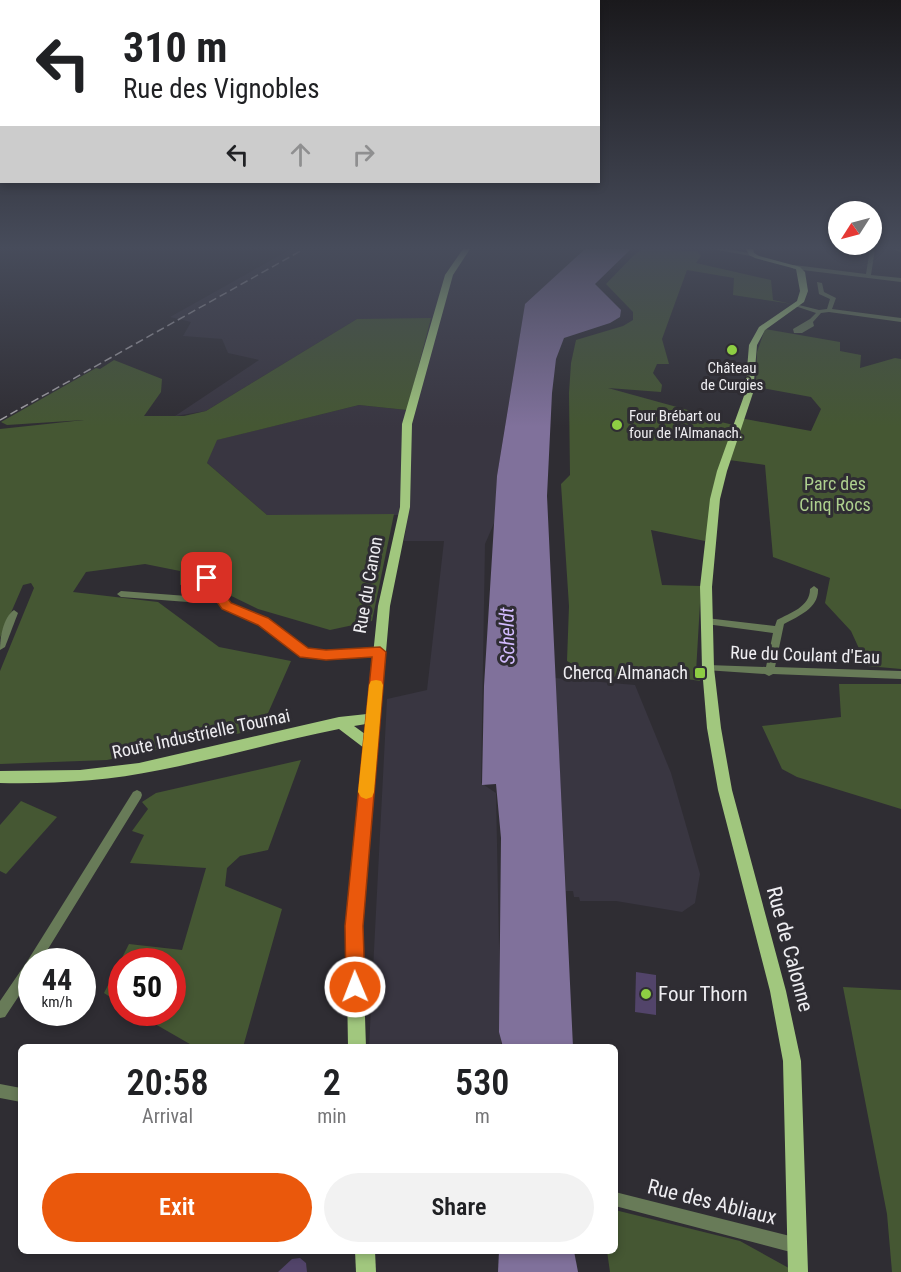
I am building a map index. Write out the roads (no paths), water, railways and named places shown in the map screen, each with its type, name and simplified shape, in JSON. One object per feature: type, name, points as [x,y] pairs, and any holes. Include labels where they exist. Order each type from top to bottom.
[{"type":"main road","name":"Rue du Canon","points":[[357,1044],[354,926],[384,606],[405,507],[407,424],[440,308]]},
{"type":"main road","name":"Rue de Calonne","points":[[792,308],[767,324],[756,338],[752,352],[748,393],[722,471],[711,524],[706,586],[706,621],[714,728],[725,790],[778,991],[791,1051],[795,1091],[798,1272]]},
{"type":"main road","name":"Route Industrielle Tournai","points":[[0,777],[68,776],[158,765],[339,723],[373,718]]},
{"type":"main road","points":[[339,723],[370,745]]},
{"type":"main road","points":[[364,1254],[366,1272]]},
{"type":"street","points":[[808,308],[819,312],[829,310],[901,320]]},
{"type":"street","points":[[810,321],[819,312]]},
{"type":"street","points":[[121,594],[154,595],[181,600],[193,596],[207,578],[227,606],[263,621],[305,653],[326,655],[380,652]]},
{"type":"street","points":[[769,672],[780,622],[809,605],[814,599],[814,589]]},
{"type":"street","points":[[0,647],[14,613]]},
{"type":"street","points":[[706,621],[777,630]]},
{"type":"street","name":"Rue du Coulant d'Eau","points":[[708,668],[901,675]]},
{"type":"street","points":[[41,948],[137,795]]},
{"type":"street","points":[[0,1011],[18,984]]},
{"type":"street","points":[[0,1091],[18,1094]]},
{"type":"street","name":"Rue des Abliaux","points":[[618,1200],[798,1246]]},
{"type":"water","name":"Scheldt","points":[[524,308],[619,308],[620,317],[610,323],[564,338],[556,359],[552,393],[547,496],[573,1044],[502,1044],[499,1032],[501,838],[496,784],[482,785],[484,686],[497,476]]},
{"type":"water","points":[[499,1254],[575,1254],[578,1272],[498,1272]]},
{"type":"railway","points":[[0,420],[198,308]]},
{"type":"place","name":"Château de Curgies","points":[[732,350]]},
{"type":"place","name":"Four Brébart ou four de l'Almanach.","points":[[617,425]]},
{"type":"place","name":"Chercq Almanach","points":[[700,673]]},
{"type":"place","name":"Four Thorn","points":[[646,994]]},
{"type":"park label","name":"Parc des Cinq Rocs","points":[[835,494]]}]
